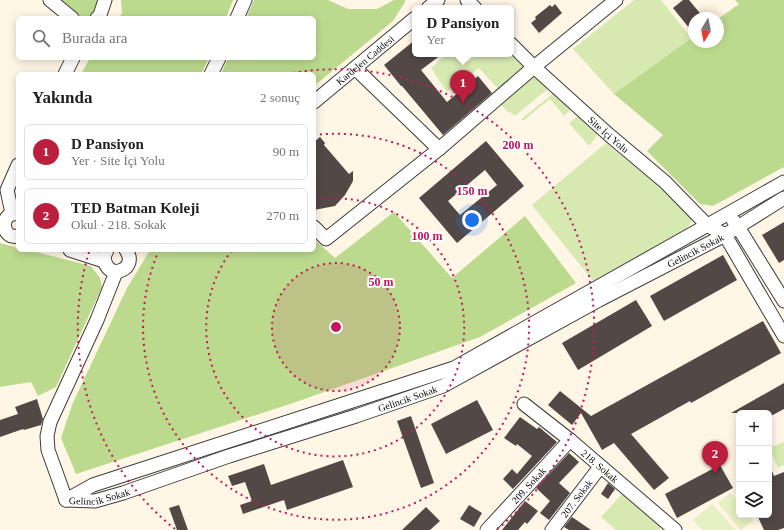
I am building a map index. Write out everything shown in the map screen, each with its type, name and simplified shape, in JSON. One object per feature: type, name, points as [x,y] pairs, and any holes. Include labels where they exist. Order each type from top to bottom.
[{"type":"street","points":[[50,0],[70,16]]},
{"type":"street","points":[[99,16],[105,0]]},
{"type":"street","points":[[238,16],[245,0]]},
{"type":"street","points":[[316,230],[326,239],[439,149],[534,67],[616,0]]},
{"type":"street","name":"Kardelen Caddesi","points":[[316,100],[412,20]]},
{"type":"street","name":"Site İçi Yolu","points":[[514,47],[608,134],[665,182],[707,225],[725,235]]},
{"type":"street","points":[[66,72],[72,60]]},
{"type":"street","points":[[212,72],[218,60]]},
{"type":"street","points":[[355,68],[439,149]]},
{"type":"street","points":[[16,170],[7,190],[15,214],[8,215],[3,221],[1,229],[10,236],[16,236]]},
{"type":"street","name":"Gelincik Sokak","points":[[66,500],[93,485],[190,452],[454,368],[784,182]]},
{"type":"street","name":"Gelincik Sokak","points":[[66,500],[95,501],[123,493],[229,456],[356,416],[443,386],[620,289],[725,235],[784,198]]},
{"type":"street","points":[[728,213],[784,301]]},
{"type":"street","points":[[725,235],[784,336]]},
{"type":"street","points":[[82,252],[106,256],[108,268],[116,272],[127,267],[130,260],[129,252]]},
{"type":"street","points":[[66,500],[48,450],[47,436],[50,422],[97,320],[116,272]]},
{"type":"street","points":[[432,375],[443,386]]},
{"type":"street","name":"218. Sokak","points":[[524,404],[570,440],[675,530]]},
{"type":"street","name":"209. Sokak","points":[[487,530],[570,440]]},
{"type":"street","name":"207. Sokak","points":[[552,530],[600,467]]},
{"type":"green space","points":[[60,0],[101,0],[91,16],[78,16]]},
{"type":"green space","points":[[121,0],[233,0],[227,16],[120,16],[122,13]]},
{"type":"green space","points":[[254,0],[328,0],[348,9],[377,9],[394,0],[405,0],[393,21],[316,84],[316,72],[222,72],[227,60],[316,60],[316,16],[247,16]]},
{"type":"green space","points":[[634,0],[661,0],[688,34],[688,40],[614,94],[573,49]]},
{"type":"green space","points":[[735,0],[784,0],[784,167],[713,206],[700,204],[647,151],[663,135],[614,94],[688,40],[688,48],[724,48],[724,15],[739,4]]},
{"type":"green space","points":[[514,56],[524,66],[498,89],[479,68],[447,92],[431,68],[444,57],[463,57],[468,62],[474,57]]},
{"type":"green space","points":[[89,60],[208,60],[202,72],[82,72]]},
{"type":"green space","points":[[537,73],[550,87],[515,116],[508,112],[500,104]]},
{"type":"green space","points":[[555,92],[573,107],[564,116],[550,99],[523,121],[521,119]]},
{"type":"green space","points":[[579,115],[596,131],[597,136],[589,146],[569,123]]},
{"type":"green space","points":[[606,143],[691,213],[692,221],[687,228],[593,281],[532,205]]},
{"type":"green space","points":[[394,212],[452,278],[525,216],[576,283],[480,337],[296,402],[76,474],[61,438],[72,405],[127,288],[149,252],[316,252],[316,241],[335,258]]},
{"type":"green space","points":[[0,243],[16,247],[16,252],[36,252],[91,266],[100,278],[102,287],[56,387],[38,396],[31,382],[0,387]]},
{"type":"green space","points":[[784,442],[784,465],[778,468],[772,455],[772,447]]},
{"type":"green space","points":[[730,493],[736,500],[736,518],[751,518],[753,520],[740,530],[718,503]]},
{"type":"green space","points":[[622,494],[661,527],[659,530],[616,530],[601,517]]},
{"type":"green space","points":[[712,504],[736,530],[702,530],[693,520]]},
{"type":"building","points":[[683,0],[689,0],[699,12],[688,12],[688,27],[673,8]]},
{"type":"building","points":[[555,4],[562,13],[539,33],[531,23],[536,19],[535,17],[550,5],[552,7]]},
{"type":"building","points":[[412,42],[412,57],[438,57],[421,70],[447,102],[478,76],[492,93],[443,135],[384,65]]},
{"type":"building","points":[[320,137],[325,143],[324,145],[349,174],[353,171],[353,181],[345,195],[335,206],[316,210],[316,140]]},
{"type":"building","points":[[486,141],[524,186],[457,243],[419,198]],"holes":[[[485,170],[497,185],[460,215],[448,201]]]},
{"type":"building","points":[[784,222],[784,260],[779,263],[762,235]]},
{"type":"building","points":[[723,255],[737,280],[664,321],[650,296]]},
{"type":"building","points":[[636,300],[652,326],[578,370],[562,343]]},
{"type":"building","points":[[763,321],[781,353],[691,403],[690,401],[631,434],[669,478],[654,490],[614,443],[602,450],[581,413],[572,425],[548,405],[560,391],[591,416]]},
{"type":"building","points":[[784,383],[784,409],[772,415],[772,410],[736,410]]},
{"type":"building","points":[[37,399],[43,419],[41,425],[23,429],[0,437],[0,420],[18,414],[15,407]]},
{"type":"building","points":[[477,400],[493,430],[446,454],[431,424]]},
{"type":"building","points":[[411,416],[434,483],[421,488],[397,421]]},
{"type":"building","points":[[520,417],[537,429],[539,427],[557,442],[513,489],[503,479],[512,469],[517,474],[532,456],[517,444],[516,446],[504,438]]},
{"type":"building","points":[[569,453],[579,462],[559,483],[570,493],[549,520],[540,513],[550,501],[536,488]]},
{"type":"building","points":[[343,460],[353,487],[287,510],[284,500],[243,514],[240,505],[252,501],[245,482],[232,486],[228,476],[264,464],[271,485]]},
{"type":"building","points":[[720,465],[733,488],[677,518],[665,494]]},
{"type":"building","points":[[772,471],[774,476],[784,472],[784,528],[778,530],[764,530],[758,518],[772,518]]},
{"type":"building","points":[[608,483],[615,489],[608,499],[601,494]]},
{"type":"building","points":[[525,501],[538,511],[527,524],[525,522],[518,530],[502,530]]},
{"type":"building","points":[[179,505],[188,530],[177,530],[169,508]]},
{"type":"building","points":[[469,505],[482,513],[474,527],[460,519]]},
{"type":"building","points":[[426,507],[440,521],[430,530],[402,530]]},
{"type":"building","points":[[572,517],[591,530],[569,530],[564,527]]},
{"type":"place","name":"D Pansiyon","points":[[463,103]]},
{"type":"place","name":"TED Batman Koleji","points":[[715,474]]}]
